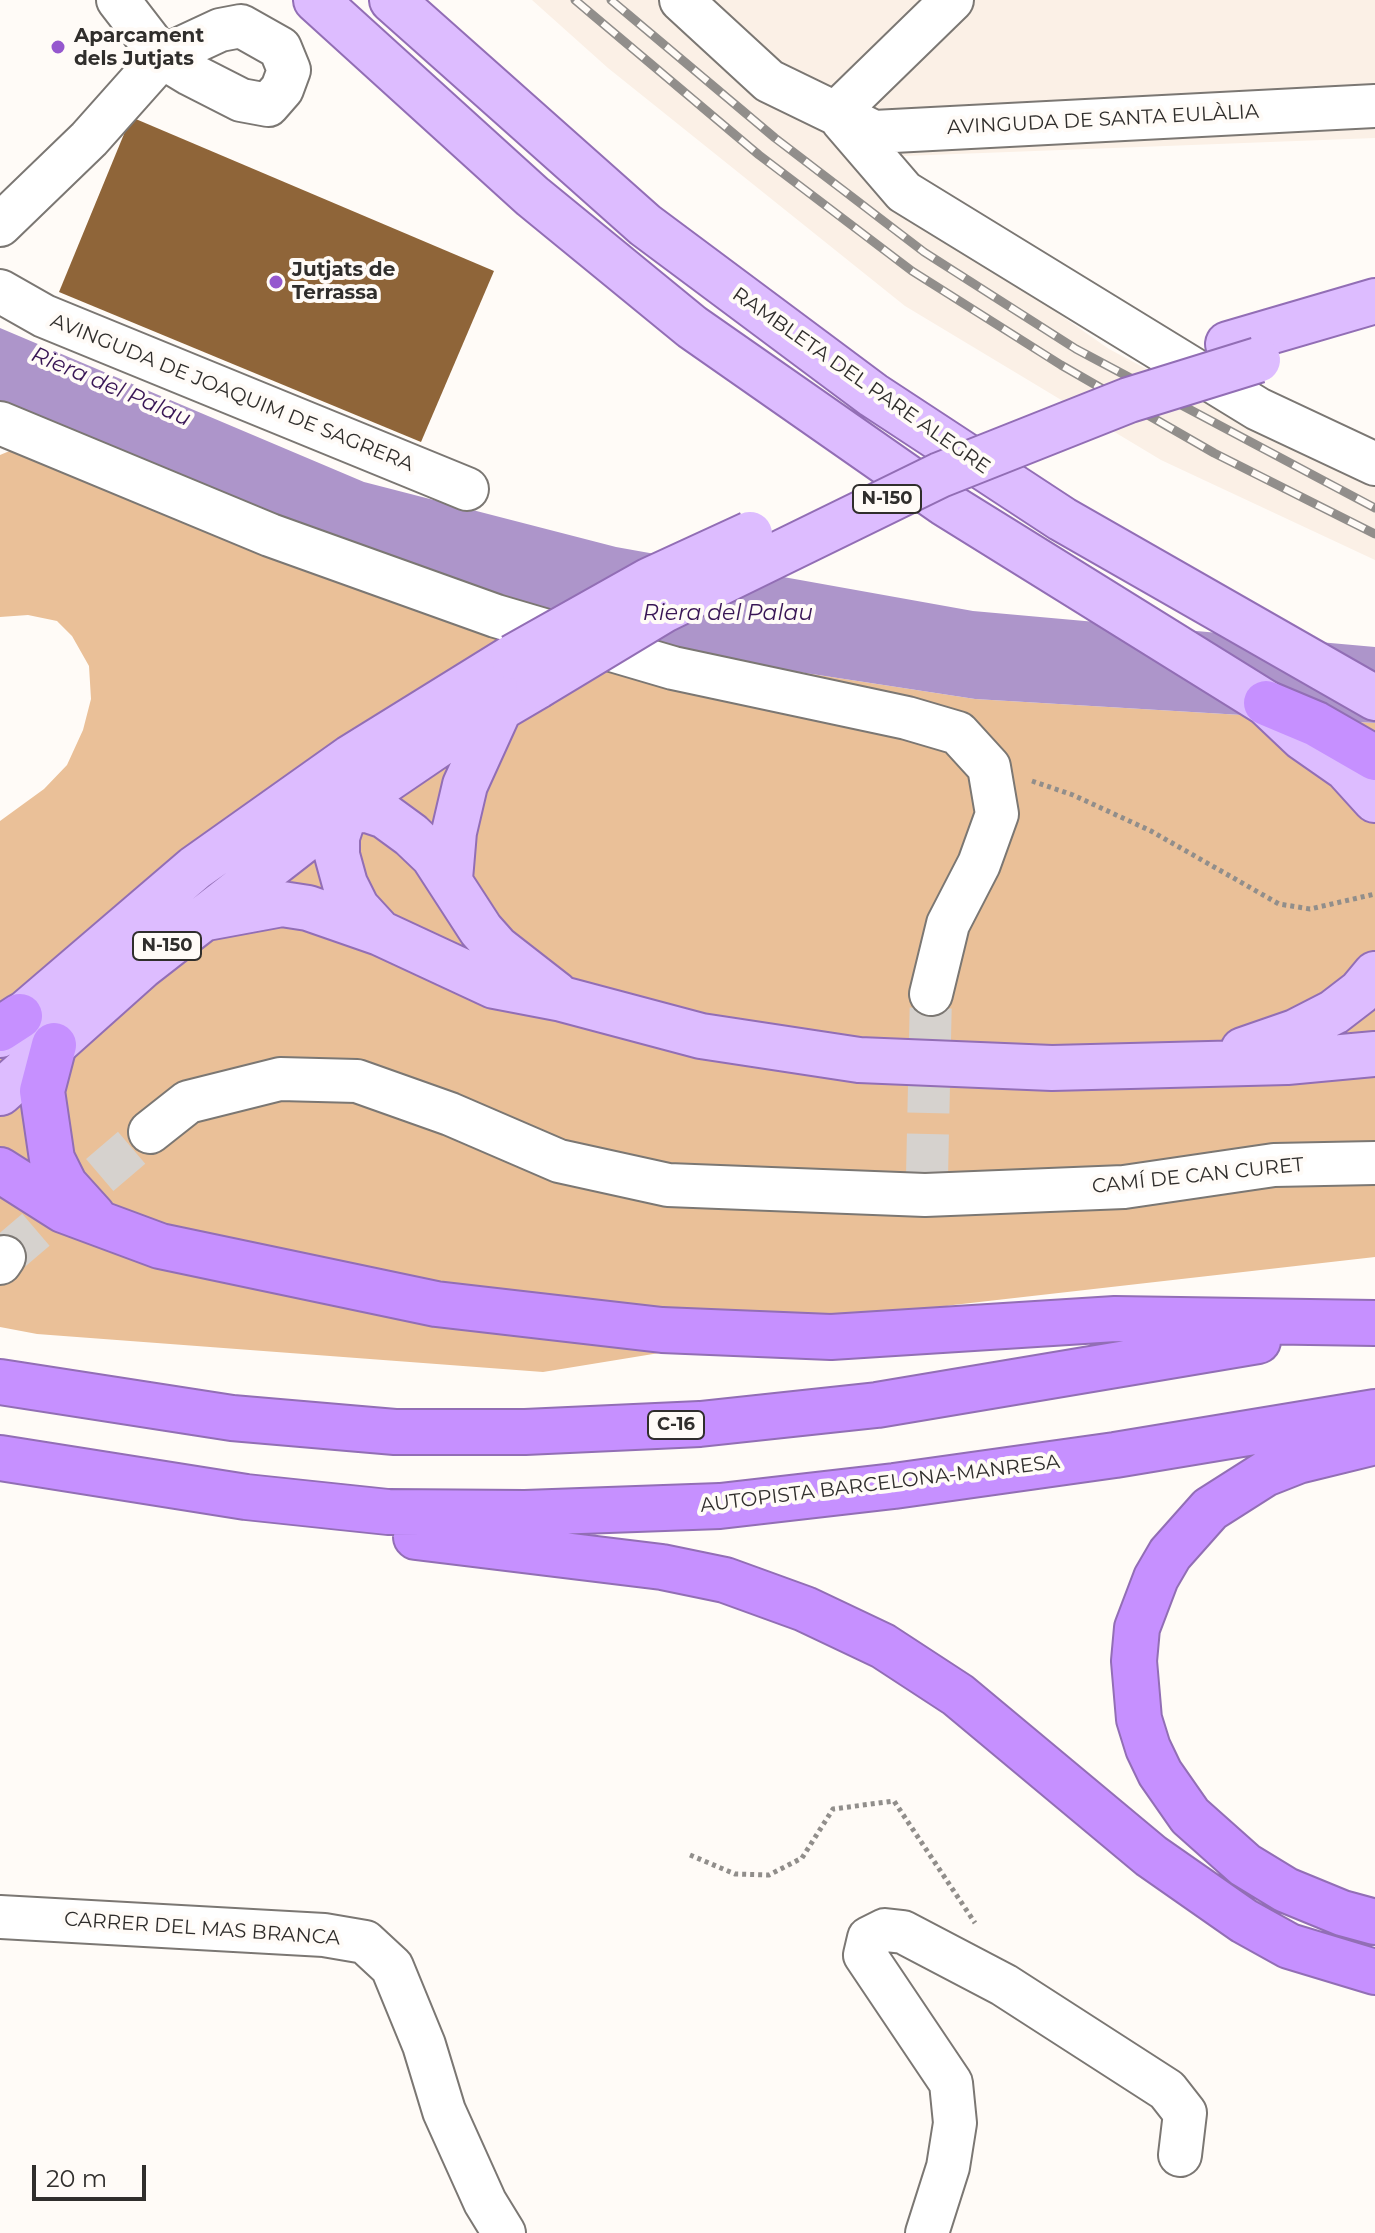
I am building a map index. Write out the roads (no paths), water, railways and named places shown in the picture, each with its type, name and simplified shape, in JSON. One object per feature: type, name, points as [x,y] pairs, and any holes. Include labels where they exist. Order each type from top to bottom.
[{"type":"highway","points":[[1266,703],[1316,724],[1375,758]]},
{"type":"highway","points":[[54,1045],[42,1091],[52,1159],[65,1185],[98,1220]]},
{"type":"highway","points":[[0,1170],[63,1210],[98,1220],[160,1246],[436,1304],[662,1330],[831,1337],[1115,1319],[1361,1324]]},
{"type":"highway","name":"C-16","points":[[0,1382],[247,1419],[395,1432],[525,1432],[700,1424],[877,1405],[1361,1324]]},
{"type":"highway","name":"AUTOPISTA BARCELONA-MANRESA","points":[[0,1458],[246,1497],[388,1512],[525,1513],[720,1506],[1067,1462],[1375,1412]]},
{"type":"highway","points":[[1375,1442],[1298,1461],[1265,1474],[1210,1509],[1170,1554],[1156,1578],[1137,1628],[1134,1661],[1139,1719],[1148,1748],[1160,1773],[1190,1816],[1245,1865],[1286,1890],[1342,1913],[1375,1922]]},
{"type":"highway","points":[[246,1497],[368,1532],[662,1567],[725,1580],[805,1609],[883,1646],[958,1695],[1151,1856],[1244,1921],[1289,1946],[1375,1972]]},
{"type":"main road","points":[[316,0],[509,176],[692,327],[944,503],[1266,703],[1303,738],[1346,768],[1375,800]]},
{"type":"main road","name":"RAMBLETA DEL PARE ALEGRE","points":[[392,0],[634,215],[769,320],[873,395],[1062,519],[1375,698]]},
{"type":"main road","name":"N-150","points":[[7,1027],[195,868],[350,758],[417,716],[664,610],[940,475],[1375,301]]},
{"type":"main road","name":"N-150","points":[[1243,352],[1375,328]]},
{"type":"main road","name":"N-150","points":[[0,1093],[141,967],[201,919],[344,809],[500,708],[526,671]]},
{"type":"main road","points":[[450,879],[454,832],[465,785],[500,708]]},
{"type":"main road","points":[[380,933],[357,908],[345,884],[337,855],[344,809],[366,774],[417,716]]},
{"type":"main road","points":[[195,868],[304,817],[344,809],[385,816],[411,835],[450,879],[481,930],[497,948],[562,999]]},
{"type":"main road","points":[[201,919],[282,904],[320,911],[380,933],[494,986],[562,999],[701,1036],[859,1060],[1009,1068],[1287,1062],[1375,1054]]},
{"type":"main road","points":[[1186,1062],[1249,1049],[1295,1032],[1334,1012],[1360,992],[1375,974]]},
{"type":"street","points":[[0,225],[89,139],[162,57],[118,0]]},
{"type":"street","name":"AVINGUDA DE SANTA EULÀLIA","points":[[681,0],[769,81],[874,132],[1375,106]]},
{"type":"street","points":[[952,0],[836,113],[904,192],[1258,409],[1375,464]]},
{"type":"street","name":"AVINGUDA DE JOAQUIM DE SAGRERA","points":[[0,291],[44,316],[467,489]]},
{"type":"street","points":[[0,423],[270,535],[496,616],[673,668],[907,718],[958,733],[989,767],[997,814],[979,864],[948,924],[931,994]]},
{"type":"street","name":"CAMÍ DE CAN CURET","points":[[150,1132],[188,1102],[280,1079],[357,1081],[450,1114],[559,1161],[668,1185],[1124,1187],[1274,1165],[1375,1163]]},
{"type":"street","name":"CARRER DEL MAS BRANCA","points":[[0,1917],[324,1935],[365,1942],[392,1967],[444,2111],[485,2202],[504,2233]]},
{"type":"street","points":[[927,2233],[948,2167],[955,2123],[951,2083],[865,1955],[869,1938],[885,1930],[903,1932],[1004,1985],[1167,2090],[1185,2113],[1180,2155]]},
{"type":"water","name":"Riera del Palau","points":[[0,328],[364,482],[616,547],[973,611],[1375,647],[1375,723],[975,699],[714,659],[377,556],[0,405]]},
{"type":"tunnel","points":[[927,1176],[931,994]]},
{"type":"tunnel","points":[[4,1257],[150,1132]]},
{"type":"railway","points":[[575,0],[759,155],[912,271],[1061,365],[1214,453],[1375,534]]},
{"type":"railway","points":[[611,0],[775,138],[924,252],[1076,349],[1375,508]]},
{"type":"place","name":"Aparcament dels Jutjats","points":[[58,47]]},
{"type":"place","name":"Jutjats de Terrassa","points":[[276,282]]}]
